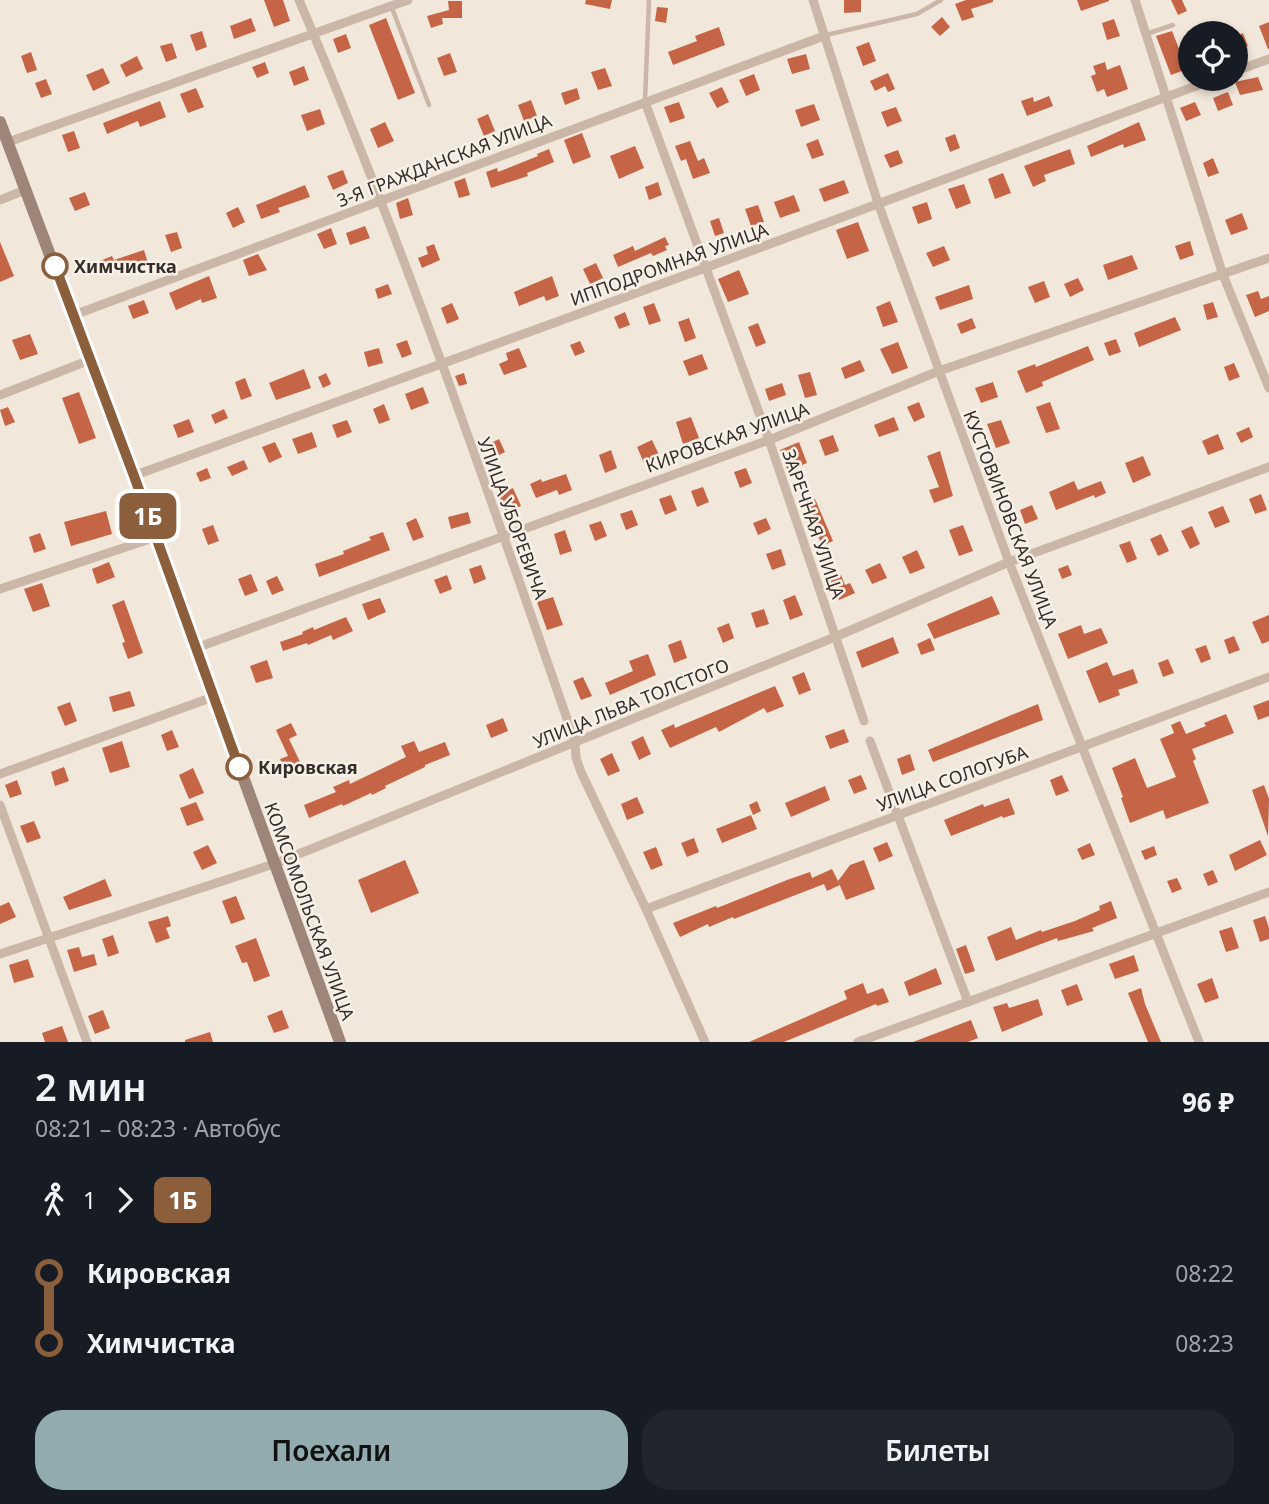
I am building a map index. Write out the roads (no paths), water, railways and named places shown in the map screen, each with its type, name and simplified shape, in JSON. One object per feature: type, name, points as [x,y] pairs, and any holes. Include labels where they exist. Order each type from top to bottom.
[{"type":"main road","name":"КОМСОМОЛЬСКАЯ УЛИЦА","points":[[0,122],[134,476],[337,1041]]},
{"type":"street","name":"УЛИЦА УБОРЕВИЧА","points":[[299,0],[380,201],[504,535],[575,742],[576,758],[581,772],[705,1042]]},
{"type":"street","points":[[8,142],[392,8],[408,0]]},
{"type":"street","name":"КУСТОВИНОВСКАЯ УЛИЦА","points":[[813,0],[878,203],[1009,562],[1154,935],[1199,1042]]},
{"type":"street","points":[[1135,0],[1223,275],[1269,388]]},
{"type":"street","name":"3-Я ГРАЖДАНСКАЯ УЛИЦА","points":[[74,315],[824,36]]},
{"type":"street","points":[[1248,67],[1269,60]]},
{"type":"street","name":"ИППОДРОМНАЯ УЛИЦА","points":[[134,476],[1182,91]]},
{"type":"street","name":"ЗАРЕЧНАЯ УЛИЦА","points":[[645,102],[769,439],[864,721]]},
{"type":"street","points":[[0,200],[25,191]]},
{"type":"street","name":"КИРОВСКАЯ УЛИЦА","points":[[196,648],[769,439],[939,371],[1269,258]]},
{"type":"street","points":[[0,395],[90,360]]},
{"type":"street","name":"УЛИЦА ЛЬВА ТОЛСТОГО","points":[[0,954],[274,864],[835,637],[1009,562],[1269,467]]},
{"type":"street","points":[[0,589],[156,537]]},
{"type":"street","name":"УЛИЦА СОЛОГУБА","points":[[646,909],[1269,677]]},
{"type":"street","points":[[0,774],[213,697]]},
{"type":"street","points":[[870,741],[968,1002]]},
{"type":"street","points":[[0,805],[87,1042]]},
{"type":"street","points":[[858,1042],[1269,892]]},
{"type":"lane","points":[[645,102],[649,0]]},
{"type":"lane","points":[[824,36],[917,14],[941,0]]},
{"type":"lane","points":[[392,8],[429,105]]},
{"type":"lane","points":[[1145,34],[1173,25]]},
{"type":"place","name":"Химчистка","points":[[55,266]]},
{"type":"place","name":"Кировская","points":[[239,767]]}]
